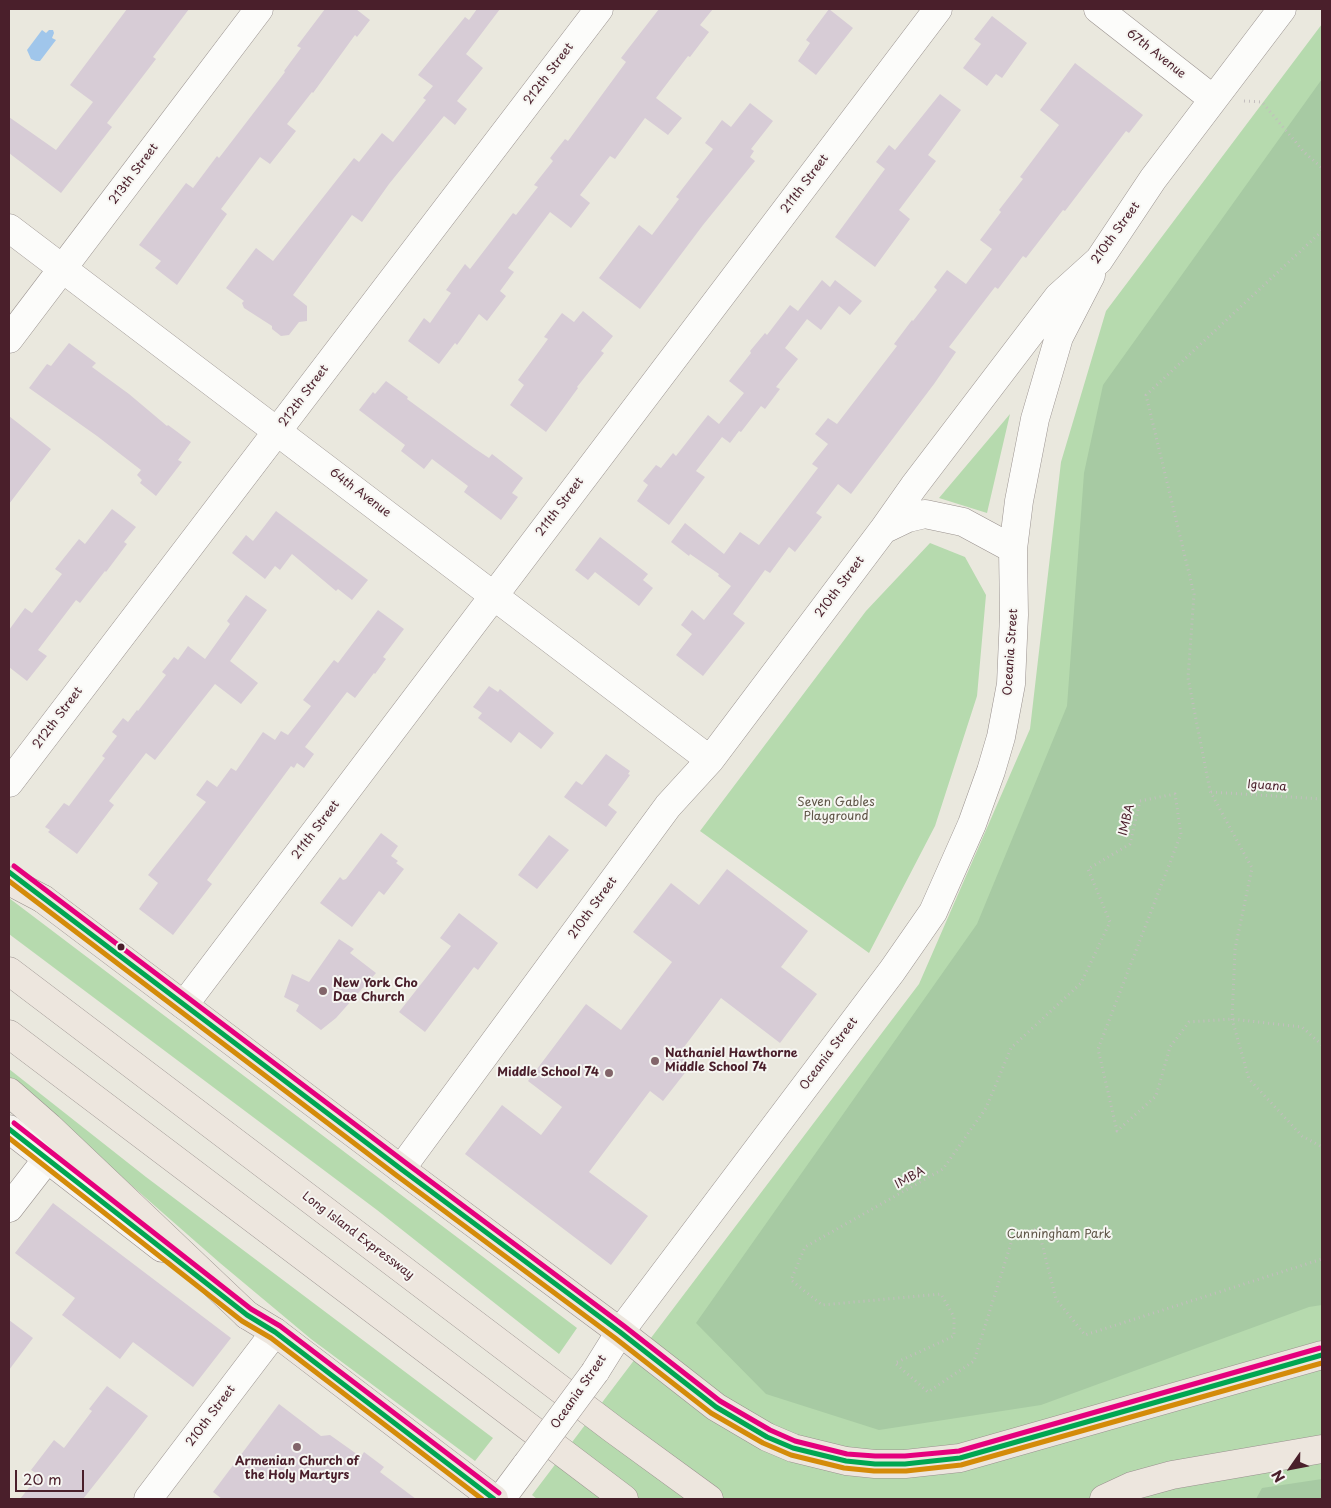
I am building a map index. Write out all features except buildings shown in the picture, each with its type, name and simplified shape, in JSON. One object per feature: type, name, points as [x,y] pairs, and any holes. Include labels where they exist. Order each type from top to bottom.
[{"type":"main road","points":[[9,872],[716,1406],[767,1437],[793,1448],[820,1455],[875,1464],[905,1464],[960,1458],[1322,1355]]},
{"type":"main road","points":[[9,881],[43,899]]},
{"type":"main road","name":"Long Island Expressway","points":[[9,971],[597,1417],[709,1499]]},
{"type":"main road","points":[[9,1034],[624,1499]]},
{"type":"main road","points":[[9,1092],[49,1127],[247,1314]]},
{"type":"main road","points":[[9,1129],[247,1314],[275,1332],[494,1499]]},
{"type":"main road","points":[[1104,1499],[1132,1486],[1172,1475],[1322,1449]]},
{"type":"main road","points":[[583,1469],[615,1499]]},
{"type":"street","name":"213th Street","points":[[9,339],[258,9]]},
{"type":"street","name":"212th Street","points":[[9,783],[599,9]]},
{"type":"street","name":"211th Street","points":[[184,1005],[938,9]]},
{"type":"street","name":"67th Avenue","points":[[1098,9],[1214,99]]},
{"type":"street","name":"210th Street","points":[[401,1169],[668,806],[710,760],[914,486],[1058,297],[1099,260],[1153,179],[1282,9]]},
{"type":"street","name":"64th Avenue","points":[[9,228],[710,760]]},
{"type":"street","name":"Oceania Street","points":[[501,1499],[595,1372],[620,1332],[892,970],[933,912],[972,824],[1001,737],[1010,684],[1014,616],[1013,550],[1019,502],[1035,419],[1059,337],[1099,260]]},
{"type":"street","points":[[883,530],[908,518],[924,514],[963,522],[1013,550]]},
{"type":"street","points":[[9,1208],[47,1158]]},
{"type":"street","name":"210th Street","points":[[148,1499],[275,1332]]},
{"type":"path","points":[[1214,99],[1262,102],[1304,152],[1322,168]]},
{"type":"path","points":[[1322,231],[1146,395],[1194,594],[1188,678],[1210,792],[1252,868],[1234,949],[1232,1019],[1249,1079],[1302,1136],[1322,1147]]},
{"type":"path","name":"Iguana","points":[[1210,792],[1322,799]]},
{"type":"path","name":"IMBA","points":[[1232,1019],[1189,1022],[1170,1047],[1156,1096],[1117,1131],[1098,1048],[1181,834],[1175,794],[1140,801],[1130,844],[1088,869],[1110,922],[1081,983],[1011,1048],[986,1108],[943,1169],[804,1247],[790,1280],[822,1305],[941,1294],[954,1317],[954,1336],[895,1363],[928,1392],[974,1360],[1014,1237],[1038,1228],[1056,1299],[1085,1335],[1322,1260]]},
{"type":"path","points":[[1232,1019],[1302,1027],[1322,1046]]},
{"type":"green space","name":"Cunningham Park","points":[[1322,24],[1322,1499],[537,1499],[532,1495],[919,984],[1030,729],[1061,462],[1106,311]]},
{"type":"green space","name":"Cunningham Park","points":[[1322,79],[1322,1305],[1309,1307],[1041,1405],[879,1430],[766,1394],[696,1323],[977,924],[1067,706],[1084,473],[1103,385]]},
{"type":"green space","points":[[1010,414],[987,513],[939,498]]},
{"type":"green space","name":"Seven Gables Playground","points":[[930,543],[965,557],[986,595],[977,696],[935,826],[869,953],[700,831],[866,611]]},
{"type":"green space","points":[[9,898],[577,1328],[559,1354],[377,1210],[9,934]]},
{"type":"green space","points":[[9,1069],[146,1177],[493,1438],[475,1461],[311,1339],[220,1263],[9,1078]]},
{"type":"green space","points":[[1322,1479],[1322,1499],[1256,1499],[1262,1488]]},
{"type":"water","points":[[42,30],[46,33],[49,30],[53,30],[52,38],[56,40],[40,61],[36,61],[31,59],[27,50]]},
{"type":"transit line","points":[[14,866],[624,1326],[720,1401],[770,1430],[795,1441],[847,1454],[875,1456],[905,1456],[959,1451],[1320,1348]]},
{"type":"transit line","points":[[9,872],[620,1332],[716,1407],[767,1437],[793,1448],[846,1461],[875,1464],[905,1464],[960,1458],[1322,1355]]},
{"type":"transit line","points":[[9,881],[396,1175],[615,1338],[711,1413],[763,1443],[791,1455],[844,1468],[874,1471],[906,1471],[961,1465],[1322,1363]]},
{"type":"transit line","points":[[14,1123],[251,1309],[280,1326],[499,1493]]},
{"type":"transit line","points":[[9,1129],[247,1315],[275,1332],[494,1499]]},
{"type":"transit line","points":[[9,1138],[242,1321],[271,1338],[482,1499]]},
{"type":"place","name":"New York Cho Dae Church","points":[[323,991]]},
{"type":"place","name":"Nathaniel Hawthorne Middle School 74","points":[[655,1061]]},
{"type":"place","name":"Middle School 74","points":[[609,1073]]},
{"type":"place","name":"Armenian Church of the Holy Martyrs","points":[[297,1447]]}]
